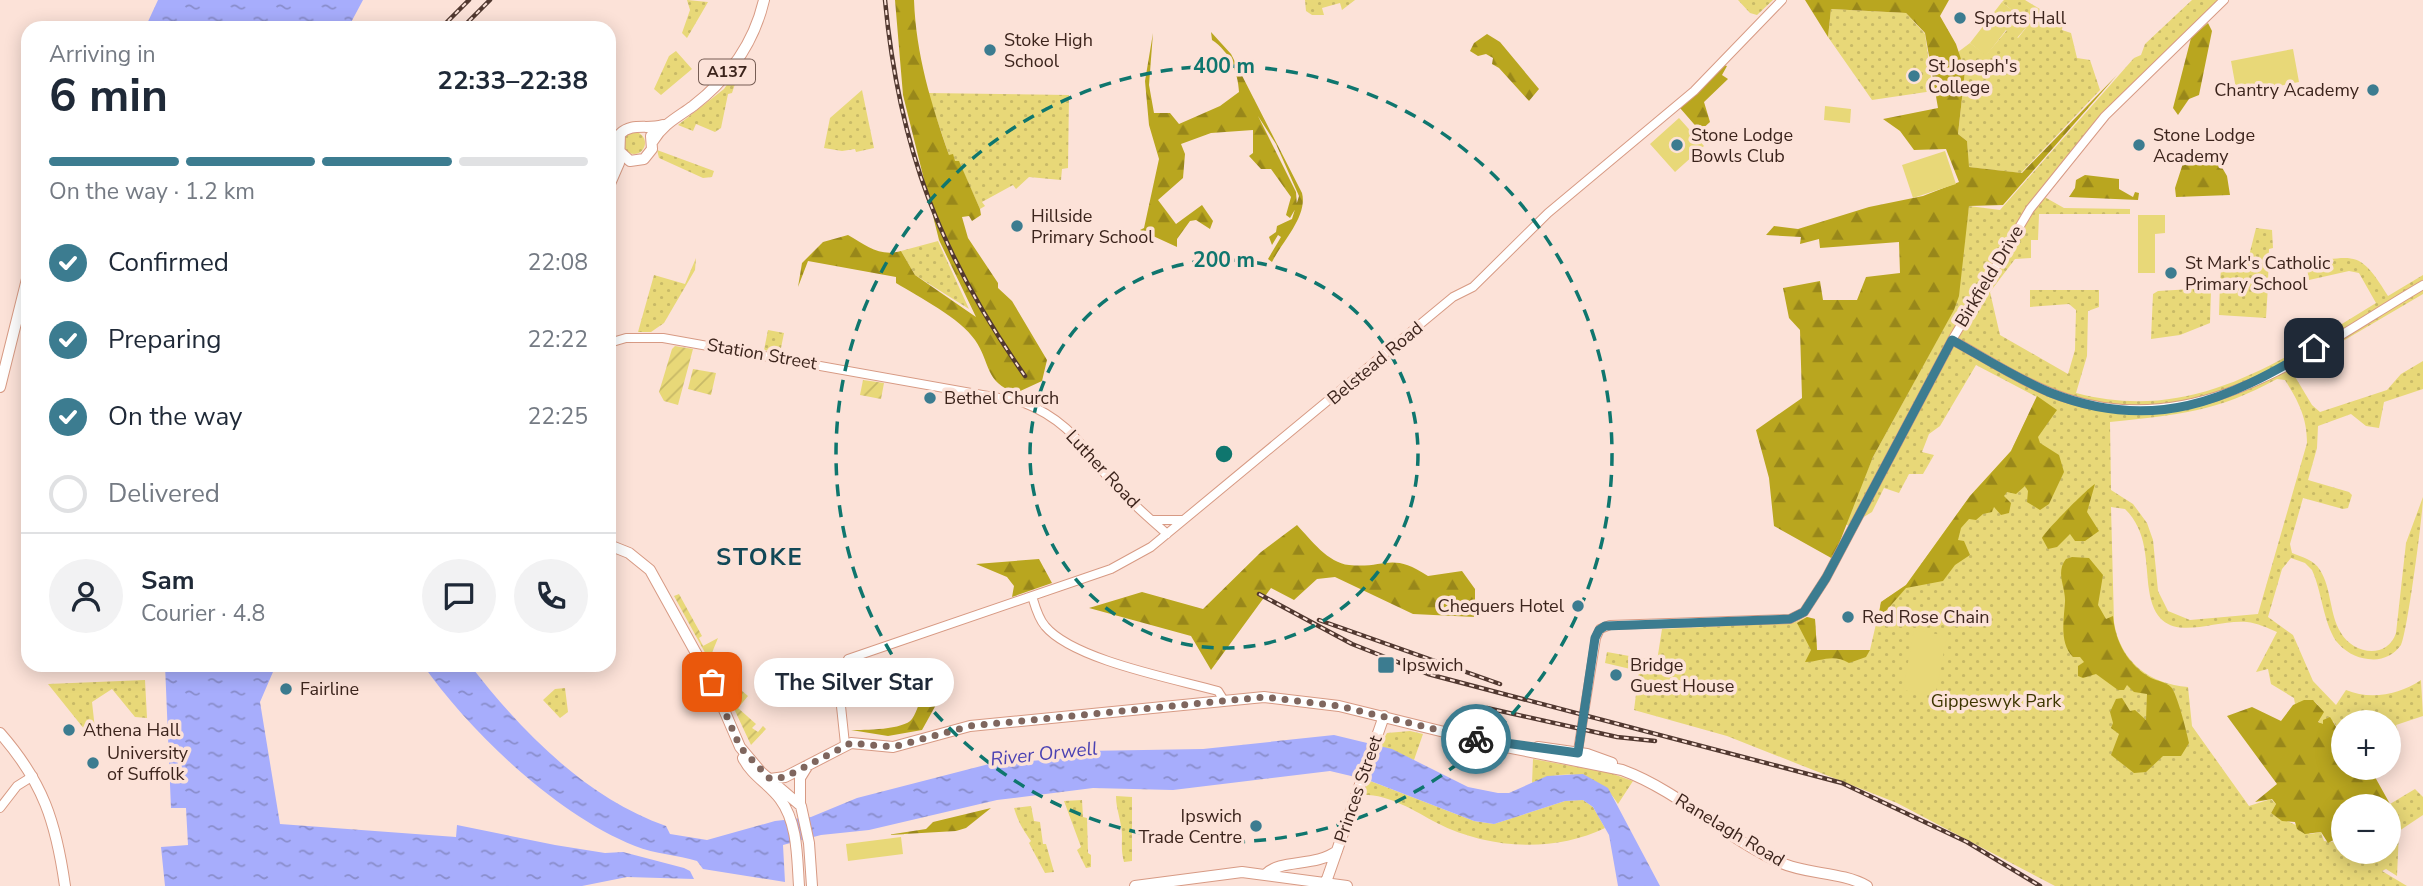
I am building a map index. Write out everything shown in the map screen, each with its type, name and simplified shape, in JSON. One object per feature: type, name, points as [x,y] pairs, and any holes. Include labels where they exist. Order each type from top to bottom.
[{"type":"main road","name":"A137","points":[[616,178],[635,161],[647,157],[653,141],[664,125],[695,104],[731,68],[752,35],[764,0]]},
{"type":"main road","name":"A137","points":[[616,160],[618,140],[626,129],[664,125]]},
{"type":"main road","points":[[643,128],[653,141]]},
{"type":"main road","points":[[618,150],[625,158],[635,161]]},
{"type":"main road","points":[[0,387],[21,303]]},
{"type":"main road","points":[[616,548],[638,559],[658,581],[724,706],[740,747],[790,816]]},
{"type":"main road","name":"Ranelagh Road","points":[[845,744],[893,747],[965,727],[1223,699],[1298,699],[1384,716],[1489,742],[1577,757],[1638,776],[1650,780],[1739,840],[1781,863],[1852,879],[1867,886]]},
{"type":"main road","name":"Princes Street","points":[[1326,882],[1384,716]]},
{"type":"main road","points":[[0,733],[33,776],[54,824],[65,886]]},
{"type":"main road","points":[[766,781],[781,778],[845,744]]},
{"type":"main road","points":[[811,762],[800,778],[812,885]]},
{"type":"main road","points":[[799,769],[790,794],[790,816],[799,886]]},
{"type":"main road","points":[[766,781],[790,794],[803,811]]},
{"type":"main road","points":[[1266,874],[1273,868],[1321,860],[1337,851]]},
{"type":"main road","name":"Princes Street","points":[[1333,862],[1336,878],[1345,886]]},
{"type":"main road","points":[[1135,886],[1232,873],[1266,874],[1345,886]]},
{"type":"street","name":"Belstead Road","points":[[845,744],[840,670],[854,655],[1111,569],[1151,547],[1453,297],[1474,287],[1548,213],[1694,91],[1782,0]]},
{"type":"street","name":"Birkfield Drive","points":[[1577,757],[1595,638],[1600,629],[1610,625],[1783,619],[1802,614],[1814,598],[1952,340],[2012,235],[2040,195],[2105,116],[2224,0]]},
{"type":"street","points":[[1952,340],[2039,387],[2075,401],[2119,409],[2172,408],[2208,401],[2249,385],[2423,285]]},
{"type":"street","name":"Station Street","points":[[616,341],[626,338],[663,338],[915,382]]},
{"type":"street","name":"Luther Road","points":[[915,382],[1022,402],[1045,412],[1085,445],[1115,485],[1167,534]]},
{"type":"street","points":[[1152,520],[1183,520]]},
{"type":"street","points":[[1032,596],[1046,628],[1076,647],[1112,662],[1218,691],[1223,699]]},
{"type":"street","points":[[0,808],[17,786],[33,776]]},
{"type":"green space","points":[[687,0],[708,2],[687,38],[682,33],[690,10]]},
{"type":"green space","points":[[895,0],[914,0],[921,60],[936,117],[949,155],[953,154],[955,161],[959,161],[980,209],[981,215],[972,221],[969,216],[962,217],[968,238],[998,283],[998,288],[1012,301],[1047,360],[1042,381],[1016,393],[1006,389],[993,377],[980,348],[960,324],[939,308],[896,283],[896,277],[808,261],[798,287],[802,263],[823,242],[848,235],[880,251],[901,251],[915,275],[976,317],[939,240],[903,95]]},
{"type":"green space","points":[[1305,0],[1355,0],[1342,10],[1340,3],[1322,8],[1324,15],[1312,15],[1306,11]]},
{"type":"green space","points":[[1738,0],[1773,0],[1757,15],[1750,13]]},
{"type":"green space","points":[[1805,0],[1949,0],[1940,16],[1956,44],[1965,71],[1958,134],[1967,141],[1969,167],[2022,173],[2117,75],[2003,205],[1969,206],[1959,296],[1954,310],[1873,457],[1833,559],[1774,526],[1769,478],[1756,430],[1802,398],[1800,330],[1789,318],[1783,288],[1820,281],[1823,300],[1857,300],[1866,277],[1900,273],[1899,242],[1820,248],[1819,239],[1800,244],[1801,237],[1766,235],[1774,226],[1798,229],[1869,207],[1923,196],[1959,182],[1946,149],[1914,150],[1900,131],[1883,119],[1938,108],[1925,33],[1906,13],[1831,9],[1828,37]]},
{"type":"green space","points":[[2025,0],[2063,23],[2062,30],[2071,33],[2077,58],[2090,60],[2100,90],[2021,173],[1968,167],[1967,141],[1958,134],[1965,71],[1958,52],[1970,43],[1986,55],[2007,30],[2018,38],[2029,24],[2002,2]]},
{"type":"green space","name":"Gippeswyk Park","points":[[2192,0],[2224,0],[2151,69],[2041,195],[2064,208],[2130,209],[2130,214],[2039,214],[2038,240],[2031,240],[2031,258],[2015,259],[1990,292],[2000,335],[2068,374],[2075,350],[2076,310],[2069,304],[2030,307],[2030,290],[2099,290],[2099,307],[2088,311],[2087,356],[2076,393],[2119,400],[2159,400],[2197,393],[2270,365],[2376,303],[2359,273],[2349,271],[2309,280],[2306,263],[2336,258],[2356,260],[2371,271],[2388,296],[2423,275],[2423,294],[2297,368],[2294,375],[2312,405],[2320,412],[2387,390],[2401,374],[2423,361],[2423,389],[2384,402],[2379,428],[2366,426],[2351,414],[2318,426],[2317,448],[2308,480],[2352,495],[2348,508],[2343,509],[2303,498],[2290,544],[2292,553],[2311,561],[2320,570],[2327,585],[2334,618],[2346,640],[2361,649],[2378,650],[2392,642],[2396,633],[2406,543],[2423,497],[2411,598],[2401,645],[2390,655],[2378,659],[2359,657],[2343,648],[2328,625],[2312,570],[2305,563],[2291,558],[2282,569],[2268,617],[2293,635],[2313,681],[2336,705],[2346,690],[2365,695],[2384,694],[2421,680],[2423,716],[2401,723],[2401,710],[2331,710],[2331,722],[2323,725],[2318,721],[2318,705],[2314,701],[2295,704],[2294,698],[2271,684],[2268,669],[2256,672],[2277,632],[2247,622],[2188,628],[2163,621],[2154,609],[2138,527],[2125,509],[2111,507],[2114,622],[2117,636],[2130,659],[2149,676],[2188,687],[2192,726],[2249,806],[2271,799],[2276,804],[2271,813],[2310,834],[2321,832],[2324,841],[2331,842],[2331,864],[2398,864],[2397,876],[2386,869],[2382,871],[2407,886],[2055,886],[1897,803],[1727,736],[1634,710],[1639,671],[1605,663],[1607,652],[1657,661],[1662,629],[1793,623],[1807,617],[1815,619],[1817,650],[1870,650],[1881,602],[1906,585],[1970,496],[2011,451],[2037,397],[1976,365],[1940,426],[1929,434],[1922,452],[1934,455],[1923,474],[1909,474],[1899,493],[1884,488],[1872,512],[1849,526],[1845,524],[1873,457],[1954,309],[1969,206],[2000,210],[2134,58],[2141,55],[2145,44]],"holes":[[[2277,379],[2285,380],[2301,410],[2307,443],[2258,614],[2190,620],[2168,611],[2158,591],[2153,540],[2147,523],[2133,504],[2111,490],[2110,422],[2196,410],[2235,399]]]},
{"type":"green space","points":[[2002,2],[2029,24],[2017,38],[2006,30],[1986,56],[1970,43]]},
{"type":"green space","points":[[1831,9],[1906,13],[1925,34],[1933,91],[1872,100],[1828,37]]},
{"type":"green space","points":[[2208,23],[2212,31],[2199,95],[2189,99],[2178,115],[2173,108],[2191,38]]},
{"type":"green space","points":[[1211,32],[1231,54],[1302,193],[1303,202],[1298,220],[1272,262],[1268,259],[1281,237],[1278,235],[1272,245],[1269,237],[1276,232],[1277,226],[1292,219],[1295,210],[1290,218],[1286,215],[1291,197],[1271,169],[1261,169],[1249,156],[1253,153],[1253,130],[1211,133],[1181,144],[1185,154],[1183,178],[1158,200],[1176,224],[1202,205],[1213,221],[1210,229],[1196,220],[1190,221],[1177,239],[1177,247],[1140,230],[1144,228],[1159,159],[1149,125],[1145,81],[1153,33],[1149,85],[1154,113],[1170,113],[1179,124],[1220,106],[1239,92],[1232,63],[1224,50],[1212,40]],"holes":[[[1258,116],[1276,144],[1299,196],[1297,203],[1296,192]]]},
{"type":"green space","points":[[1487,34],[1500,42],[1539,89],[1529,101],[1499,68],[1492,64],[1493,58],[1486,54],[1478,56],[1470,51],[1474,43]]},
{"type":"green space","points":[[2293,49],[2299,82],[2237,94],[2231,61]]},
{"type":"green space","points":[[676,51],[692,69],[661,95],[654,89],[669,56]]},
{"type":"green space","points":[[742,63],[732,93],[728,94],[721,128],[715,132],[696,124],[693,131],[678,125],[724,89]]},
{"type":"green space","points":[[1723,65],[1727,66],[1722,75],[1728,79],[1704,102],[1710,122],[1700,131],[1680,108]]},
{"type":"green space","points":[[862,90],[874,148],[856,152],[855,149],[842,151],[824,148],[830,118]]},
{"type":"green space","points":[[928,93],[1069,95],[1068,168],[1062,169],[1061,180],[1029,177],[1016,189],[1013,185],[982,202],[985,206],[980,209],[959,162],[951,161]]},
{"type":"green space","points":[[1825,106],[1851,109],[1850,123],[1824,120]]},
{"type":"green space","name":"Stone Lodge Bowls Club","points":[[1679,118],[1704,146],[1675,172],[1650,144]]},
{"type":"green space","points":[[634,132],[642,135],[645,143],[642,151],[634,154],[626,151],[623,143],[626,135]]},
{"type":"green space","points":[[657,150],[714,171],[712,177],[703,178],[659,158]]},
{"type":"green space","points":[[1945,151],[1956,184],[1913,198],[1902,165]]},
{"type":"green space","points":[[2198,152],[2217,159],[2227,176],[2230,195],[2176,197],[2175,188],[2186,154]]},
{"type":"green space","points":[[2085,175],[2119,179],[2119,189],[2133,197],[2135,192],[2139,193],[2138,200],[2069,197],[2075,188],[2076,180]]},
{"type":"green space","points":[[2138,215],[2165,215],[2165,233],[2155,234],[2155,273],[2138,273]]},
{"type":"green space","points":[[2256,228],[2272,230],[2273,248],[2269,249],[2268,283],[2259,283],[2268,286],[2266,318],[2219,315],[2220,283],[2229,283],[2220,281],[2222,258],[2249,256]]},
{"type":"green space","points":[[938,241],[969,309],[915,275],[901,251]]},
{"type":"green space","points":[[696,258],[695,270],[664,323],[651,332],[638,332],[654,275],[685,284]]},
{"type":"green space","points":[[2211,289],[2210,323],[2180,335],[2151,339],[2153,294],[2158,291]]},
{"type":"green space","points":[[768,330],[784,333],[780,353],[764,350]]},
{"type":"green space","points":[[675,346],[693,349],[678,405],[664,401],[659,392]]},
{"type":"green space","points":[[693,369],[716,373],[711,395],[688,389]]},
{"type":"green space","points":[[863,380],[884,383],[881,399],[860,395]]},
{"type":"green space","points":[[2037,396],[2057,410],[2038,437],[2040,443],[2059,455],[2064,472],[2049,504],[2040,510],[2027,502],[2028,491],[2025,486],[2016,494],[2007,492],[2004,496],[2011,503],[2009,513],[2001,515],[1994,507],[1992,512],[1983,514],[1976,520],[1969,519],[1961,528],[1958,540],[1964,541],[1970,555],[1955,565],[1943,581],[1906,588],[1878,620],[1881,602],[1906,585],[1970,496],[2011,451]]},
{"type":"green space","points":[[2095,484],[2087,512],[2099,531],[2085,541],[2075,541],[2070,534],[2057,547],[2048,549],[2042,538]]},
{"type":"green space","points":[[1297,525],[1320,550],[1341,563],[1361,566],[1405,564],[1428,576],[1462,571],[1475,589],[1475,617],[1413,614],[1335,577],[1317,579],[1294,600],[1271,588],[1211,670],[1191,636],[1089,608],[1142,592],[1203,609],[1261,552]]},
{"type":"green space","points":[[2089,558],[2103,575],[2098,605],[2106,619],[2113,616],[2124,652],[2143,673],[2171,687],[2179,705],[2189,743],[2181,756],[2163,756],[2146,772],[2134,773],[2111,755],[2119,734],[2111,728],[2113,723],[2110,712],[2116,699],[2122,698],[2130,711],[2135,710],[2146,720],[2147,694],[2134,692],[2127,685],[2124,690],[2118,690],[2096,674],[2083,678],[2078,676],[2078,666],[2084,662],[2080,657],[2073,657],[2066,645],[2063,631],[2065,596],[2061,570],[2066,559]]},
{"type":"green space","points":[[1039,559],[1052,583],[1012,597],[1014,586],[1007,577],[976,564]]},
{"type":"green space","points":[[679,594],[702,636],[699,638],[703,646],[718,638],[709,660],[674,596]]},
{"type":"green space","points":[[1807,617],[1815,619],[1817,650],[1870,650],[1866,657],[1849,663],[1832,658],[1805,662],[1811,650],[1797,623]]},
{"type":"green space","points":[[1914,630],[1947,636],[1935,696],[1903,690]]},
{"type":"green space","points":[[715,668],[748,696],[738,708],[756,724],[752,728],[758,732],[763,726],[766,729],[751,745]]},
{"type":"green space","points":[[145,680],[147,718],[135,717],[112,689],[92,702],[95,729],[89,735],[48,684]]},
{"type":"green space","points":[[565,688],[568,712],[560,718],[543,700],[555,689]]},
{"type":"green space","points":[[927,696],[937,703],[922,730],[888,736],[851,730],[883,729],[908,723]]},
{"type":"green space","points":[[2304,700],[2313,700],[2324,712],[2318,722],[2323,724],[2323,720],[2331,719],[2331,780],[2377,780],[2384,794],[2331,794],[2331,841],[2328,843],[2321,832],[2305,834],[2297,829],[2295,822],[2282,821],[2271,813],[2276,804],[2272,799],[2255,802],[2277,784],[2227,716],[2252,707],[2281,721],[2293,705]]},
{"type":"green space","points":[[1410,731],[1423,734],[1414,760],[1380,746],[1387,733]]},
{"type":"green space","points":[[1533,759],[1610,773],[1633,781],[1618,804],[1601,785],[1580,776],[1557,775],[1532,783]]},
{"type":"green space","points":[[1360,777],[1474,821],[1494,824],[1565,801],[1583,800],[1593,807],[1605,828],[1564,841],[1521,845],[1499,843],[1457,832],[1389,799],[1357,795]]},
{"type":"green space","name":"Gippeswyk Park","points":[[2415,789],[2423,797],[2423,815],[2401,830],[2401,797]]},
{"type":"green space","points":[[1116,796],[1132,797],[1132,861],[1124,862]]},
{"type":"green space","points":[[1082,800],[1083,817],[1087,818],[1088,853],[1091,855],[1091,867],[1086,868],[1077,850],[1081,847],[1064,801]]},
{"type":"green space","points":[[1031,806],[1034,821],[1040,822],[1043,844],[1046,844],[1054,872],[1045,873],[1014,808]]},
{"type":"green space","points":[[991,808],[966,828],[956,831],[887,835],[926,829],[933,822]]},
{"type":"green space","points":[[901,837],[903,854],[848,861],[846,844]]},
{"type":"water","points":[[158,0],[363,0],[352,21],[148,21]]},
{"type":"water","points":[[165,672],[273,672],[260,702],[280,824],[456,837],[457,825],[555,845],[605,853],[623,852],[684,868],[690,871],[694,879],[627,877],[582,886],[165,886],[161,847],[188,845],[186,808],[171,808]]},
{"type":"water","points":[[428,672],[476,672],[533,738],[582,780],[637,814],[666,826],[670,834],[707,840],[775,821],[811,817],[857,798],[989,764],[1084,757],[1084,751],[1203,749],[1334,735],[1392,749],[1468,787],[1498,793],[1509,793],[1547,776],[1583,774],[1608,788],[1660,886],[1618,886],[1609,835],[1593,807],[1583,800],[1565,801],[1494,824],[1474,821],[1368,780],[1330,771],[1173,790],[1093,788],[997,800],[869,830],[821,835],[783,845],[785,882],[703,869],[697,861],[635,846],[576,814],[518,769],[465,718]]},
{"type":"railway","points":[[448,21],[469,0]]},
{"type":"railway","points":[[469,21],[490,0]]},
{"type":"railway","points":[[885,0],[901,104],[928,198],[969,287],[1025,376]]},
{"type":"railway","points":[[1259,594],[1352,644],[1428,674],[1842,783],[1967,842],[2040,886]]},
{"type":"railway","points":[[1319,620],[1500,684]]},
{"type":"railway","points":[[1487,708],[1617,737],[1655,741]]},
{"type":"way so far","points":[[712,682],[740,747],[770,779],[785,777],[845,744],[902,746],[970,726],[1223,699],[1298,699],[1371,713],[1476,739]]},
{"type":"place","name":"Sports Hall","points":[[1960,18]]},
{"type":"place","name":"Stoke High School","points":[[990,50]]},
{"type":"place","name":"St Joseph's College","points":[[1914,76]]},
{"type":"place","name":"Chantry Academy","points":[[2373,90]]},
{"type":"place","name":"Stone Lodge Bowls Club","points":[[1677,145]]},
{"type":"place","name":"Stone Lodge Academy","points":[[2139,145]]},
{"type":"place","name":"Hillside Primary School","points":[[1017,226]]},
{"type":"place","name":"St Mark's Catholic Primary School","points":[[2171,273]]},
{"type":"place","name":"Bethel Church","points":[[930,398]]},
{"type":"place","name":"Chequers Hotel","points":[[1578,606]]},
{"type":"place","name":"Red Rose Chain","points":[[1848,617]]},
{"type":"place","name":"Ipswich","points":[[1386,665]]},
{"type":"place","name":"Bridge Guest House","points":[[1616,675]]},
{"type":"place","name":"The Silver Star","points":[[712,682]]},
{"type":"place","name":"Fairline","points":[[286,689]]},
{"type":"place","name":"Athena Hall","points":[[69,730]]},
{"type":"place","name":"University of Suffolk","points":[[93,763]]},
{"type":"place","name":"Ipswich Trade Centre","points":[[1256,826]]},
{"type":"district","name":"STOKE","points":[[760,557]]},
{"type":"route","points":[[1476,739],[1578,753],[1595,638],[1605,626],[1790,619],[1802,614],[1826,578],[1952,340],[2052,393],[2091,405],[2142,410],[2180,407],[2221,397],[2287,365],[2314,348]]},
{"type":"water label","name":"River Orwell","points":[[1044,754]]}]
